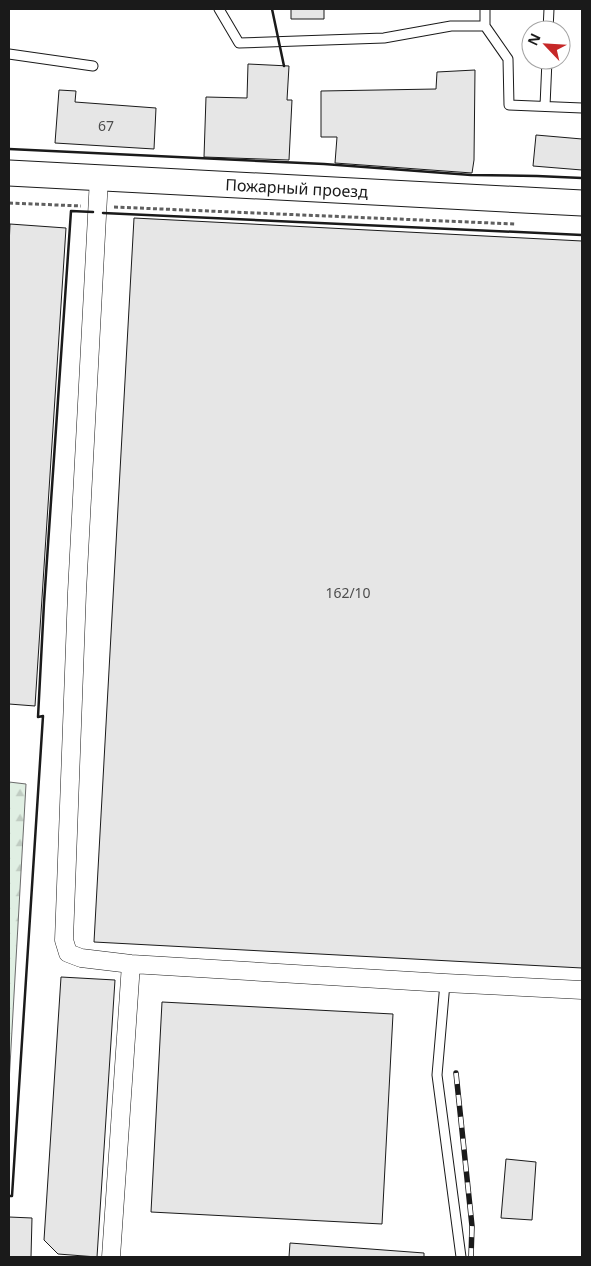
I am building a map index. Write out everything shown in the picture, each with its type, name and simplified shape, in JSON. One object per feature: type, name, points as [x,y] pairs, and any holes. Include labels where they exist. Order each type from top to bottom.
[{"type":"street","name":"Пожарный проезд","points":[[9,173],[582,203]]},
{"type":"street","points":[[100,178],[77,592],[64,940],[68,954],[81,958],[131,964],[582,990]]},
{"type":"street","points":[[111,1257],[131,964]]},
{"type":"lane","points":[[219,9],[238,43],[384,38],[451,26],[484,26]]},
{"type":"lane","points":[[485,9],[484,26],[508,59],[509,105],[582,108]]},
{"type":"lane","points":[[9,54],[93,66]]},
{"type":"lane","points":[[545,106],[547,70]]},
{"type":"lane","points":[[445,983],[437,1075],[461,1257]]},
{"type":"path","points":[[9,203],[523,224]]},
{"type":"green space","points":[[9,782],[26,784],[9,1083]]},
{"type":"building","points":[[291,9],[324,9],[324,19],[291,19]]},
{"type":"building","points":[[248,64],[289,66],[287,100],[292,100],[289,160],[204,157],[206,97],[247,98]]},
{"type":"building","points":[[475,70],[474,160],[472,173],[335,163],[337,137],[321,137],[321,91],[436,89],[437,72]]},
{"type":"building","points":[[59,90],[76,91],[75,102],[156,108],[154,149],[55,143]]},
{"type":"building","points":[[536,135],[582,139],[582,170],[533,166]]},
{"type":"building","points":[[134,218],[582,241],[582,968],[94,942]]},
{"type":"building","points":[[10,224],[66,228],[35,706],[9,704]]},
{"type":"building","points":[[61,977],[115,980],[97,1257],[58,1254],[44,1240]]},
{"type":"building","points":[[162,1002],[393,1014],[382,1224],[151,1212]]},
{"type":"building","points":[[506,1159],[536,1162],[532,1220],[501,1218]]},
{"type":"building","points":[[9,1217],[32,1218],[31,1257],[9,1257]]},
{"type":"building","points":[[290,1243],[424,1253],[424,1257],[289,1257]]},
{"type":"railway","points":[[456,1073],[472,1226],[471,1257]]},
{"type":"wall","points":[[272,9],[284,66]]},
{"type":"wall","points":[[9,149],[324,164],[471,175],[582,178]]},
{"type":"wall","points":[[9,1196],[12,1196],[43,716],[38,717],[44,603],[71,211],[93,212]]},
{"type":"wall","points":[[103,213],[582,235]]}]
